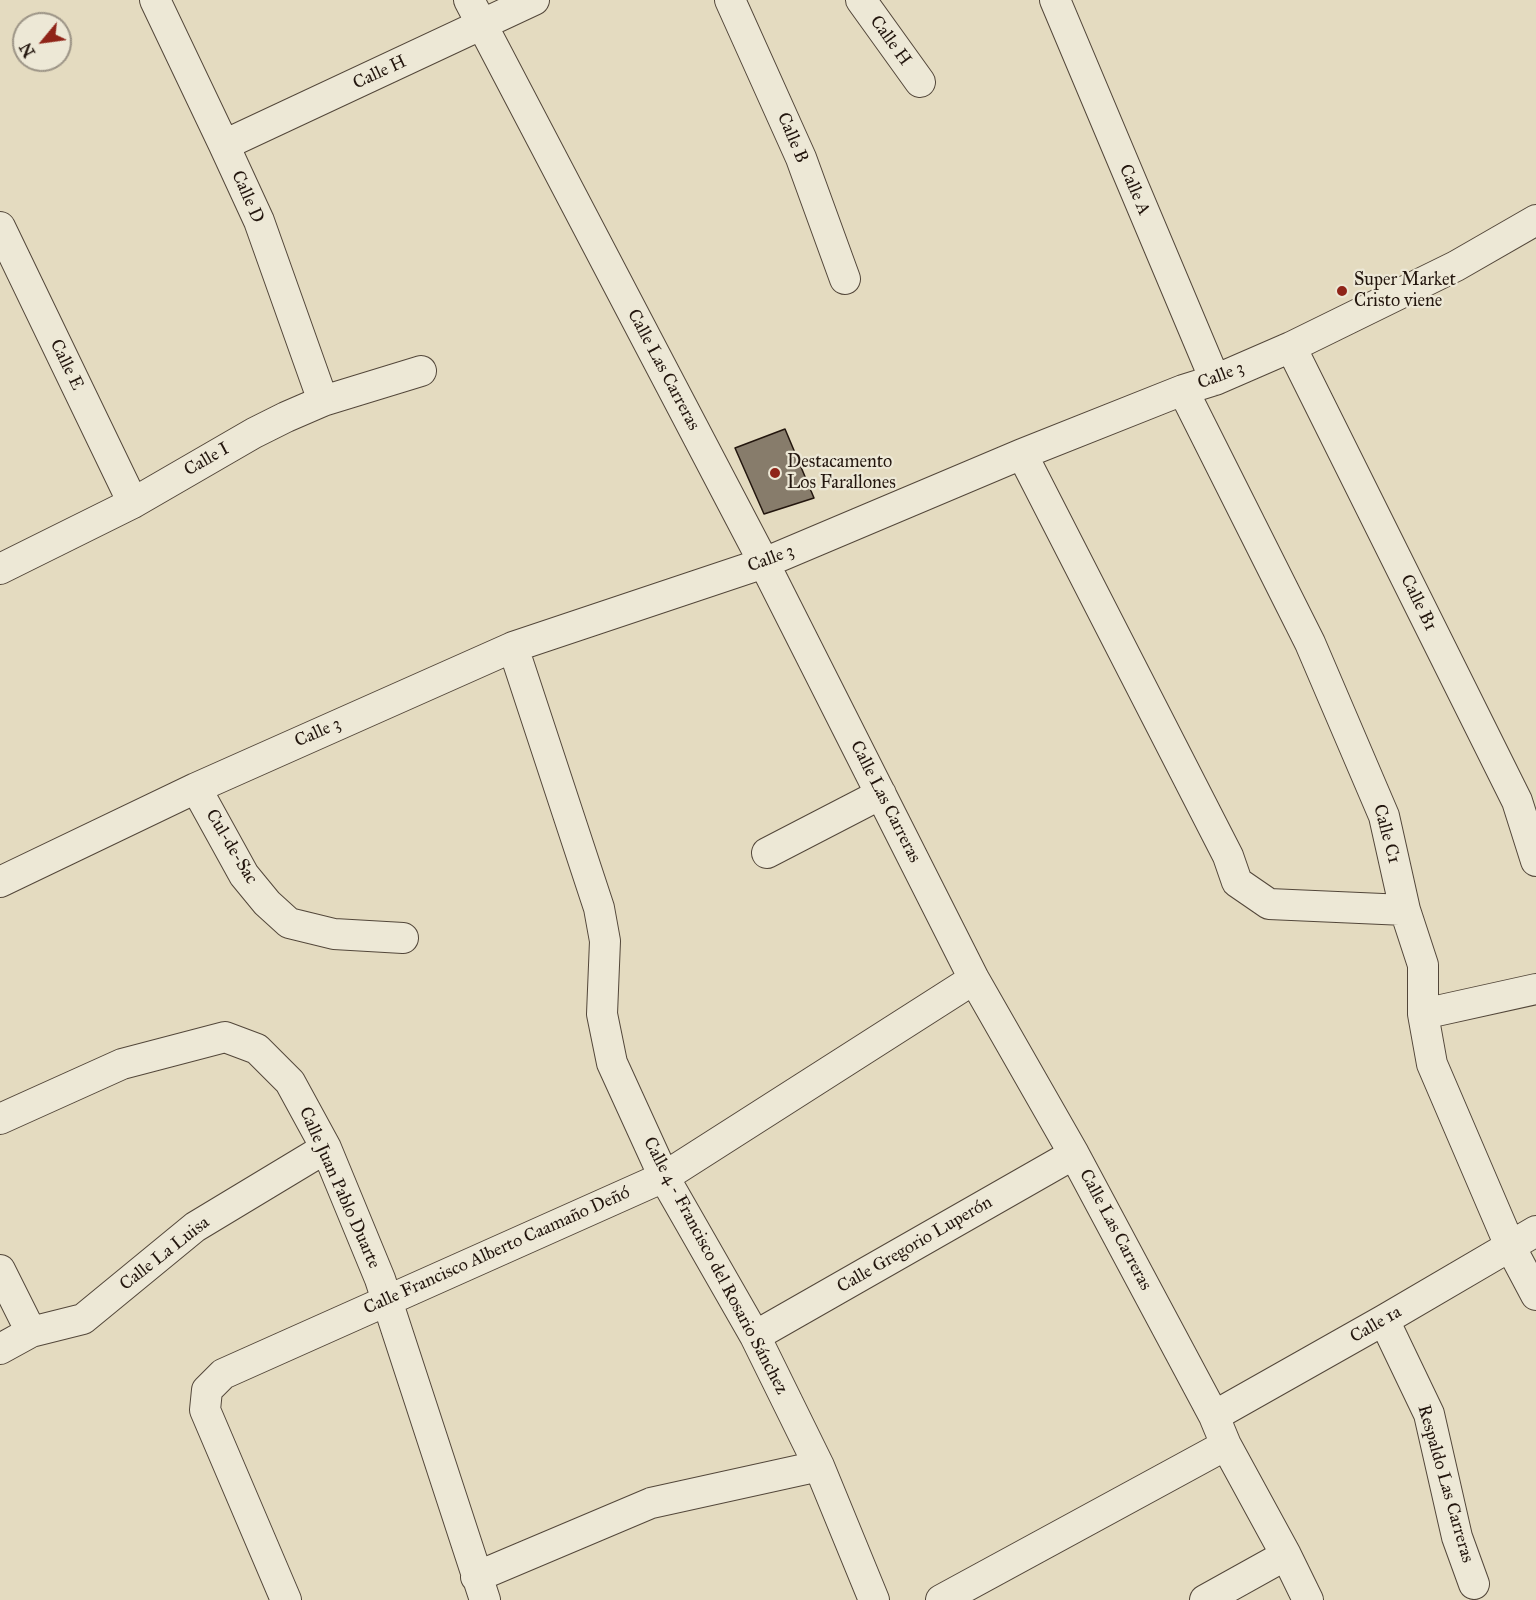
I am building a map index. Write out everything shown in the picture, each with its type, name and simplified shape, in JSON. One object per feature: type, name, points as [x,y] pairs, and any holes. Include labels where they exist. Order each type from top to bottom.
[{"type":"street","name":"Calle D","points":[[155,0],[259,221],[323,400]]},
{"type":"street","name":"Calle H","points":[[224,145],[476,13],[534,0]]},
{"type":"street","name":"Calle B","points":[[730,0],[801,158],[845,279]]},
{"type":"street","name":"Calle H","points":[[861,0],[920,82]]},
{"type":"street","name":"Calle A","points":[[1055,0],[1215,380]]},
{"type":"street","name":"Calle Las Carreras","points":[[476,13],[764,563],[974,978],[1074,1154],[1214,1416],[1226,1445],[1308,1600]]},
{"type":"street","name":"Calle 3","points":[[0,882],[196,788],[513,647],[764,563],[1022,454],[1183,390],[1215,380],[1292,347],[1456,266],[1536,220]]},
{"type":"street","name":"Calle E","points":[[0,227],[133,502]]},
{"type":"street","name":"Calle B1","points":[[1292,347],[1517,801],[1536,861]]},
{"type":"street","name":"Calle I","points":[[0,569],[133,502],[254,433],[323,400],[421,371]]},
{"type":"street","name":"Calle C1","points":[[1183,390],[1310,643],[1384,816],[1405,910],[1423,965],[1423,1014],[1432,1064],[1510,1246],[1536,1295]]},
{"type":"street","points":[[1022,454],[1228,856],[1237,882],[1269,904],[1405,910]]},
{"type":"street","name":"Calle 4 - Francisco del Rosario Sánchez","points":[[513,647],[599,908],[605,941],[602,1014],[612,1063],[664,1177],[755,1336],[819,1466],[874,1600]]},
{"type":"street","name":"Cul-de-Sac","points":[[196,788],[244,875],[267,903],[289,923],[334,934],[403,938]]},
{"type":"street","points":[[767,853],[881,794]]},
{"type":"street","name":"Calle Francisco Alberto Caamaño Deñó","points":[[286,1600],[206,1410],[207,1390],[223,1374],[664,1177],[974,978]]},
{"type":"street","points":[[1423,1014],[1536,989]]},
{"type":"street","name":"Calle Juan Pablo Duarte","points":[[0,1119],[122,1064],[225,1037],[258,1049],[290,1082],[326,1148],[380,1280],[481,1589]]},
{"type":"street","name":"Calle La Luisa","points":[[0,1349],[31,1332],[83,1319],[195,1227],[326,1148]]},
{"type":"street","name":"Calle Gregorio Luperón","points":[[755,1336],[1074,1154]]},
{"type":"street","name":"Calle 1a","points":[[1214,1416],[1536,1231]]},
{"type":"street","points":[[0,1270],[31,1332]]},
{"type":"street","name":"Respaldo Las Carreras","points":[[1384,1320],[1429,1414],[1457,1537],[1474,1584]]},
{"type":"street","points":[[941,1600],[1226,1445]]},
{"type":"street","points":[[481,1589],[651,1503],[819,1466]]},
{"type":"street","points":[[1205,1600],[1286,1555]]},
{"type":"building","name":"Destacamento Los Farallones","points":[[785,429],[814,498],[764,514],[735,448]]},
{"type":"place","name":"Super Market Cristo viene","points":[[1342,291]]},
{"type":"place","name":"Destacamento Los Farallones","points":[[775,473]]}]
